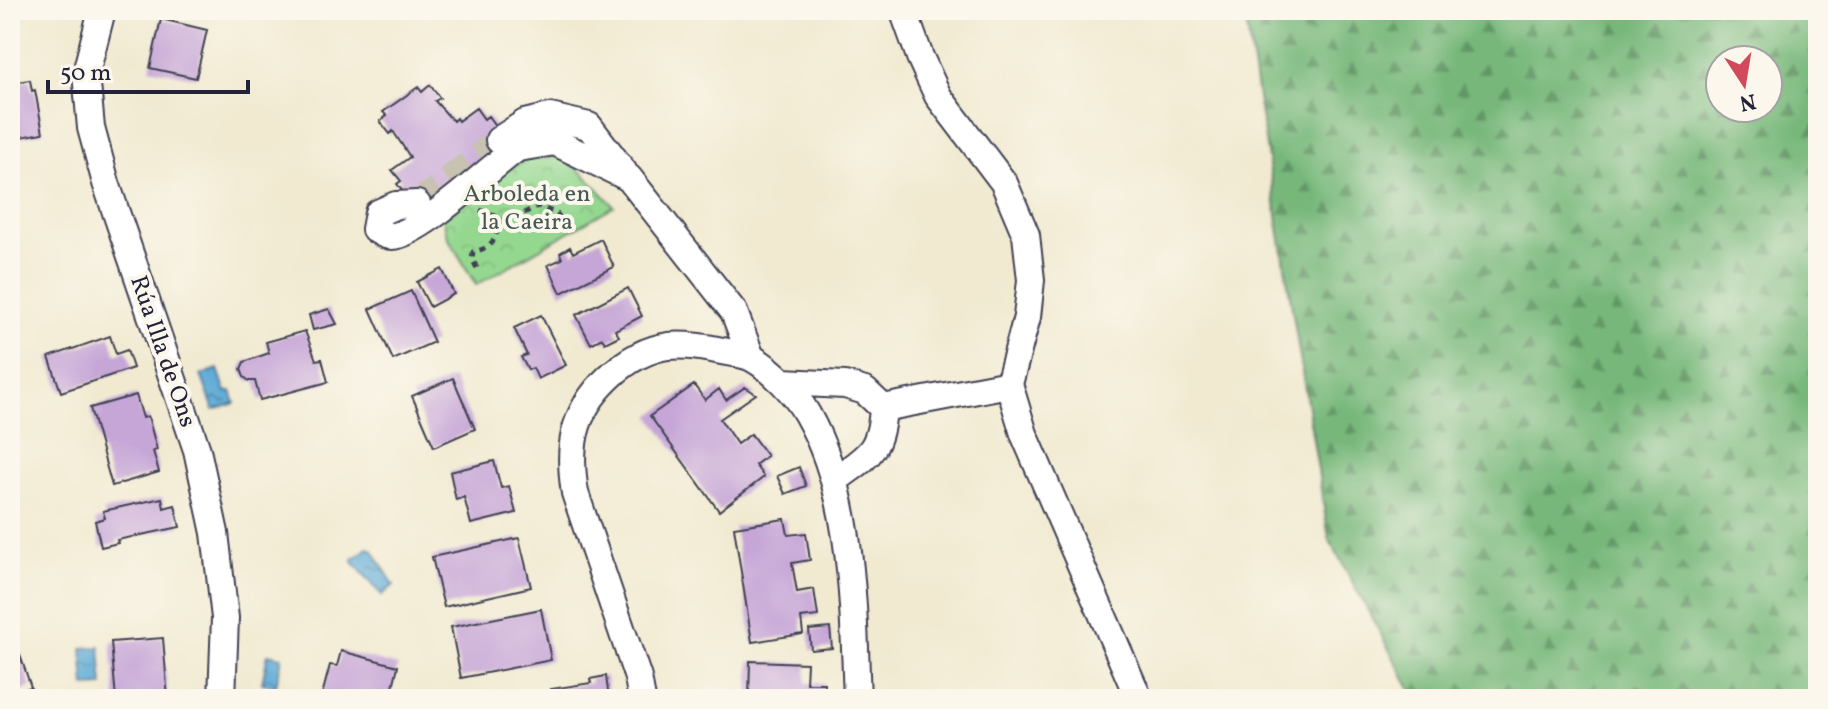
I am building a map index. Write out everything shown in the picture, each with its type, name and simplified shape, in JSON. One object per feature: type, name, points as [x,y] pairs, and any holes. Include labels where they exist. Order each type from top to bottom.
[{"type":"street","name":"Rúa Illa de Ons","points":[[102,10],[86,73],[91,128],[106,183],[197,450],[215,533],[225,618],[222,699]]},
{"type":"street","points":[[903,10],[938,96],[1004,183],[1026,235],[1031,280],[1027,317],[1009,384],[1024,434],[1139,699]]},
{"type":"street","points":[[417,204],[396,205],[378,213],[375,229],[387,236],[398,235],[420,223],[505,146],[525,123],[550,117],[589,126],[734,312],[751,357]]},
{"type":"street","points":[[642,699],[638,678],[575,493],[572,468],[575,432],[590,397],[614,372],[666,347],[698,345],[751,357],[783,382],[806,412],[835,480],[852,578],[857,699]]},
{"type":"street","points":[[783,382],[845,385],[865,391],[883,408]]},
{"type":"street","points":[[883,408],[1009,384]]},
{"type":"street","points":[[835,480],[868,456],[881,434],[883,408]]},
{"type":"path","points":[[477,268],[472,259],[473,252],[487,249],[494,243],[501,225],[538,206],[561,219]]},
{"type":"path","points":[[473,207],[508,221]]},
{"type":"path","points":[[1812,699],[1818,682]]},
{"type":"green space","points":[[1244,10],[1818,10],[1818,699],[1416,699],[1329,539]]},
{"type":"green space","name":"Arboleda en la Caeira","points":[[563,157],[614,206],[476,285],[448,237],[443,219],[504,170],[529,159]]},
{"type":"water","points":[[218,369],[226,392],[231,391],[235,403],[214,410],[201,375]]},
{"type":"water","points":[[368,548],[372,549],[394,585],[382,595],[353,562]]},
{"type":"water","points":[[100,647],[103,686],[85,687],[82,648]]},
{"type":"water","points":[[268,654],[282,657],[276,686],[262,683]]},
{"type":"building","points":[[161,19],[207,30],[196,78],[150,68]]},
{"type":"building","points":[[30,80],[32,91],[35,90],[43,133],[10,139],[10,83]]},
{"type":"building","points":[[430,85],[440,98],[435,101],[453,121],[456,118],[458,121],[476,108],[484,119],[488,116],[501,134],[506,149],[423,211],[397,184],[401,181],[392,170],[410,157],[393,131],[390,134],[380,121],[387,116],[383,112],[418,87],[422,92]]},
{"type":"building","points":[[601,239],[614,267],[561,293],[548,265],[562,259],[560,253],[570,247],[573,253]]},
{"type":"building","points":[[442,269],[454,294],[430,307],[417,282]]},
{"type":"building","points":[[628,288],[642,316],[615,330],[619,336],[605,343],[602,338],[591,344],[576,315]]},
{"type":"building","points":[[411,291],[434,342],[393,360],[370,309]]},
{"type":"building","points":[[329,309],[337,324],[313,330],[309,315]]},
{"type":"building","points":[[541,315],[566,365],[538,379],[533,368],[528,370],[521,357],[527,355],[514,328]]},
{"type":"building","points":[[305,331],[316,360],[322,359],[328,382],[260,400],[255,381],[244,377],[241,369],[244,362],[269,353],[266,342]]},
{"type":"building","points":[[110,336],[116,354],[127,350],[133,368],[61,392],[49,357]]},
{"type":"building","points":[[453,378],[475,429],[434,447],[412,396]]},
{"type":"building","points":[[694,385],[705,400],[719,389],[726,400],[745,387],[756,394],[720,419],[737,444],[751,434],[767,456],[755,465],[764,477],[719,511],[650,416]]},
{"type":"building","points":[[136,395],[143,418],[148,416],[159,472],[112,486],[90,408]]},
{"type":"building","points":[[494,461],[501,488],[509,486],[516,513],[471,524],[464,497],[456,500],[450,472]]},
{"type":"building","points":[[799,467],[806,486],[785,494],[777,476]]},
{"type":"building","points":[[162,498],[164,508],[175,505],[180,527],[117,540],[118,543],[101,547],[95,521],[105,518],[103,511]]},
{"type":"building","points":[[785,519],[788,535],[806,533],[810,560],[792,563],[797,592],[814,589],[818,616],[801,618],[803,634],[752,642],[734,527]]},
{"type":"building","points":[[519,538],[531,587],[444,607],[432,557]]},
{"type":"building","points":[[541,609],[551,660],[461,678],[451,627]]},
{"type":"building","points":[[10,626],[31,687],[10,694]]},
{"type":"building","points":[[830,628],[832,648],[811,650],[809,630]]},
{"type":"building","points":[[163,638],[168,699],[116,699],[111,642]]},
{"type":"building","points":[[341,651],[398,666],[391,695],[385,693],[383,699],[321,699],[330,665],[337,666]]},
{"type":"building","points":[[750,661],[807,663],[806,683],[824,683],[824,699],[749,699]]},
{"type":"building","points":[[606,676],[609,699],[552,699],[551,689],[591,683],[590,679]]},
{"type":"tunnel","points":[[417,204],[499,140]]}]
